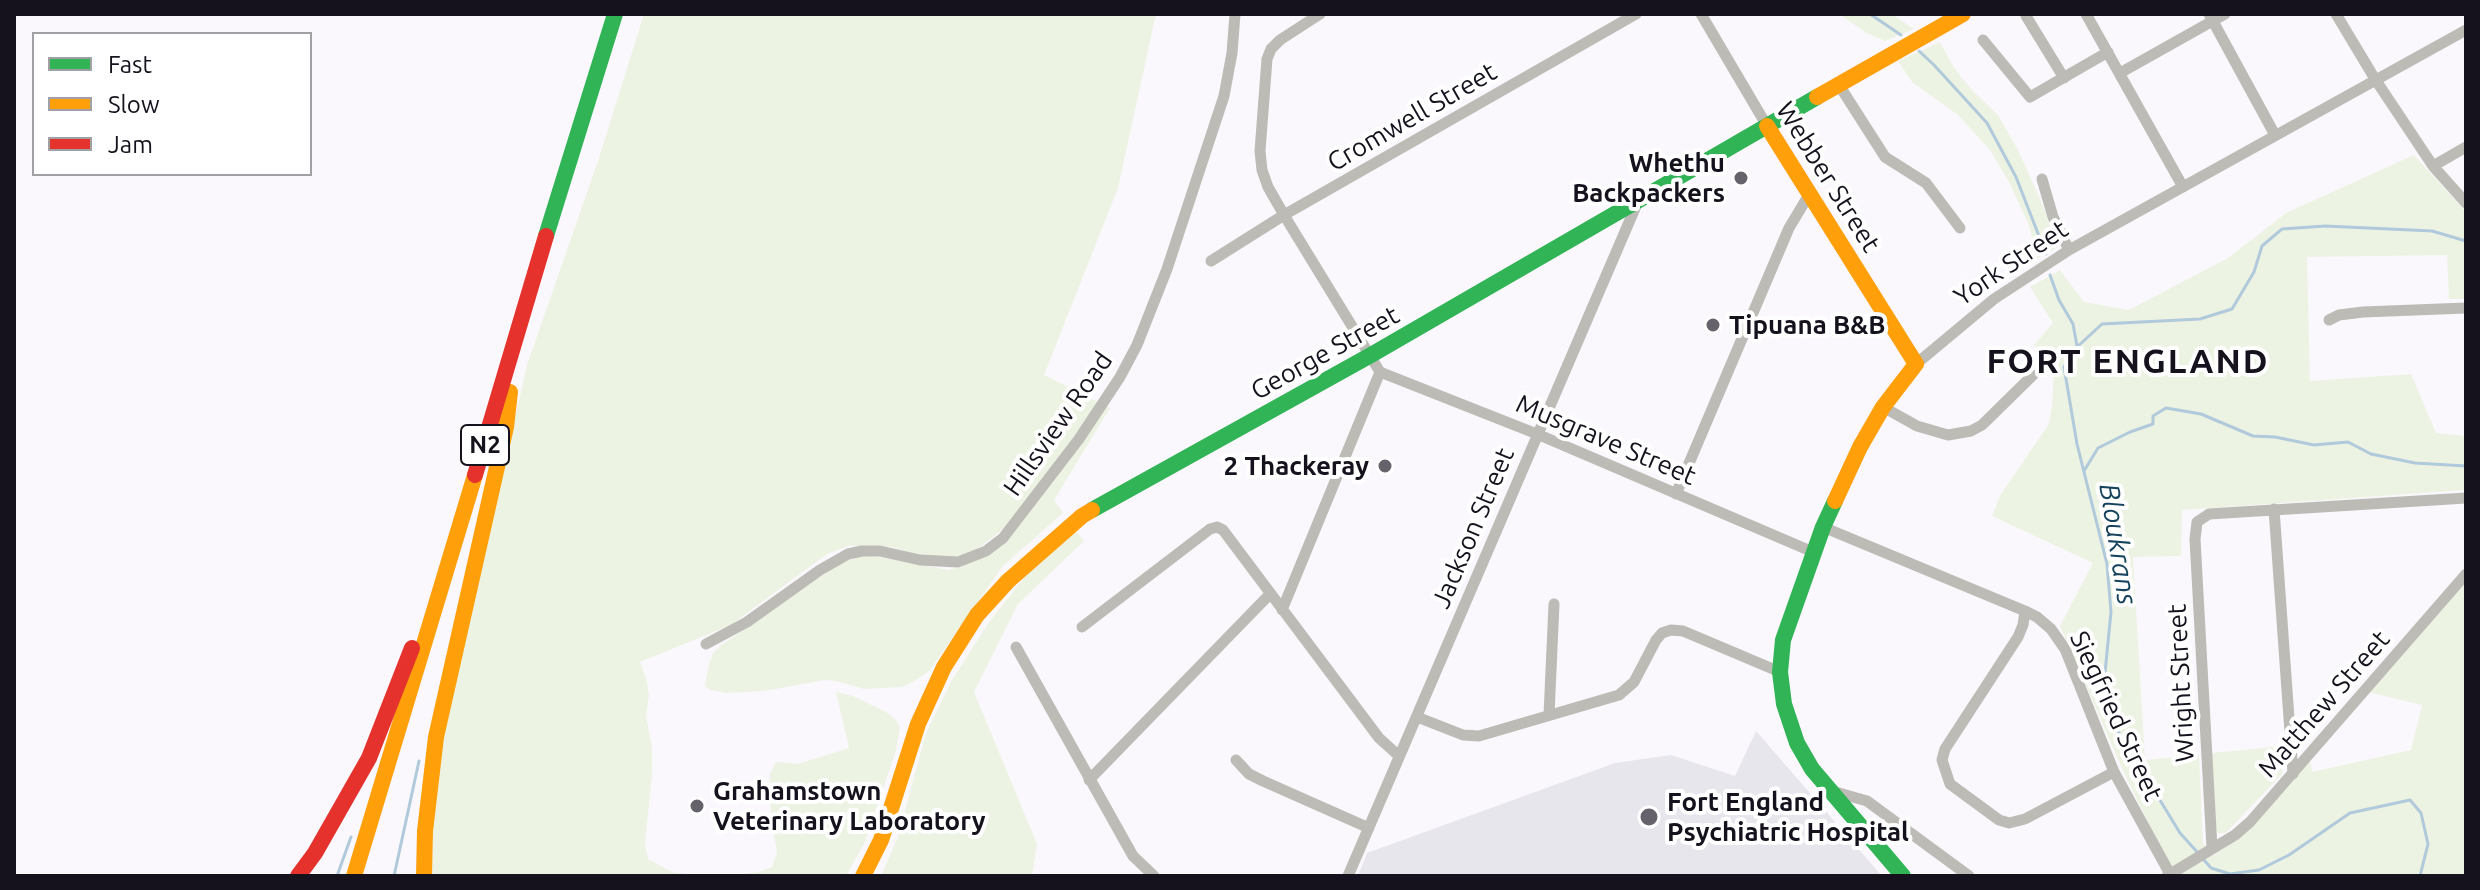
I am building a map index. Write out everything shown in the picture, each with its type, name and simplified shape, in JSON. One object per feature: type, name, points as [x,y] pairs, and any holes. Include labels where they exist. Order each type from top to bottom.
[{"type":"main road","name":"N2","points":[[354,876],[541,250],[615,14]]},
{"type":"main road","name":"George Street","points":[[863,876],[881,840],[918,724],[944,667],[977,615],[1008,581],[1082,516],[1371,355],[1961,15]]},
{"type":"main road","name":"Webber Street","points":[[1767,126],[1916,364]]},
{"type":"main road","points":[[424,876],[425,831],[436,737],[506,427],[515,344]]},
{"type":"main road","name":"York Street","points":[[1903,876],[1812,769],[1797,743],[1784,704],[1780,672],[1783,640],[1823,527],[1860,447],[1883,407],[1916,364]]},
{"type":"main road","points":[[298,876],[369,758],[476,474]]},
{"type":"street","name":"Hillsview Road","points":[[706,644],[747,622],[848,554],[880,551],[920,560],[958,562],[986,551],[1003,538],[1079,439],[1137,345],[1167,269],[1224,96],[1235,14]]},
{"type":"street","points":[[1282,610],[1380,372],[1284,215],[1262,170],[1260,151],[1267,59],[1280,40],[1320,14]]},
{"type":"street","name":"Cromwell Street","points":[[1211,261],[1284,215],[1636,14]]},
{"type":"street","name":"Webber Street","points":[[1701,14],[1767,126]]},
{"type":"street","points":[[2086,14],[2183,187]]},
{"type":"street","points":[[2120,73],[2211,18],[2225,14]]},
{"type":"street","points":[[2336,14],[2433,166],[2466,203]]},
{"type":"street","points":[[2026,16],[2064,78]]},
{"type":"street","points":[[2211,18],[2275,135]]},
{"type":"street","name":"York Street","points":[[1916,364],[1994,299],[2069,250],[2466,30]]},
{"type":"street","points":[[1983,40],[2032,97],[2108,52]]},
{"type":"street","points":[[1839,85],[1885,157],[1926,183],[1960,228]]},
{"type":"street","points":[[2433,166],[2466,147]]},
{"type":"street","points":[[2042,179],[2053,217],[2069,250]]},
{"type":"street","points":[[1676,494],[1789,228],[1810,193]]},
{"type":"street","name":"Jackson Street","points":[[1348,876],[1639,198]]},
{"type":"street","points":[[2329,320],[2339,315],[2363,312],[2466,308]]},
{"type":"street","name":"Musgrave Street","points":[[1380,372],[1537,434],[1813,552]]},
{"type":"street","points":[[1883,407],[1917,426],[1948,435],[1971,431],[1982,425],[2033,375]]},
{"type":"street","points":[[2293,774],[2274,509],[2466,498]]},
{"type":"street","name":"Wright Street","points":[[2205,852],[2195,539],[2197,522],[2209,514],[2274,509]]},
{"type":"street","points":[[1082,627],[1210,529],[1217,527],[1229,536],[1379,738],[1399,756]]},
{"type":"street","name":"Siegfried Street","points":[[1823,527],[2025,611],[2051,629],[2065,649],[2114,772],[2168,875]]},
{"type":"street","name":"Matthew Street","points":[[2168,875],[2235,835],[2250,822],[2466,574]]},
{"type":"street","points":[[1089,780],[1270,594]]},
{"type":"street","points":[[1549,715],[1554,604]]},
{"type":"street","points":[[2025,611],[2018,637],[1945,749],[1942,760],[1950,784],[1999,820],[2009,823],[2025,819],[2114,772]]},
{"type":"street","points":[[1417,717],[1463,735],[1479,736],[1626,691],[1656,640],[1662,633],[1671,630],[1683,631],[1780,672]]},
{"type":"street","points":[[1016,647],[1133,856],[1140,866],[1154,876]]},
{"type":"street","points":[[1236,760],[1249,774],[1369,828]]},
{"type":"street","points":[[1829,790],[1867,801],[1969,876]]},
{"type":"shaded area","name":"Fort England Psychiatric Hospital","points":[[1756,731],[1882,876],[1358,876],[1367,853],[1615,763],[1671,755],[1735,776]]},
{"type":"green space","points":[[644,14],[1156,14],[1118,188],[1044,375],[1100,403],[1006,527],[980,547],[961,556],[946,558],[891,547],[849,546],[827,554],[731,625],[640,662],[649,695],[646,716],[652,747],[645,843],[648,859],[672,872],[700,876],[432,876],[433,816],[442,739],[527,365],[599,158]]},
{"type":"green space","points":[[1839,14],[1892,14],[1914,29],[1885,41]]},
{"type":"green space","points":[[1940,42],[1954,68],[1998,115],[2040,199],[2058,247],[2037,259],[2029,225],[1990,150],[1958,115],[1912,82],[1898,61]]},
{"type":"green space","points":[[2414,155],[2466,212],[2466,299],[2449,299],[2447,255],[2307,257],[2310,381],[2411,374],[2436,433],[2466,436],[2466,490],[2182,510],[2181,556],[2133,557],[2145,760],[2199,755],[2203,843],[2214,855],[2231,843],[2310,761],[2312,772],[2411,750],[2422,705],[2368,692],[2466,581],[2466,876],[2174,876],[2125,775],[2060,626],[2093,563],[1992,516],[2001,494],[2049,424],[2052,407],[2054,370],[2034,345],[2053,323],[2030,287],[2060,270],[2084,302],[2129,310],[2228,258],[2286,213]]},
{"type":"green space","points":[[1107,406],[1110,408],[1054,500],[1063,513],[1003,566],[930,670],[913,682],[902,687],[864,689],[825,680],[764,691],[726,693],[705,686],[713,653],[720,646],[842,562],[862,556],[883,557],[948,570],[990,553]]},
{"type":"green space","points":[[1075,530],[1084,541],[1018,604],[974,692],[1037,844],[1032,876],[881,876],[897,839],[926,733],[952,680],[989,622],[1027,574]]},
{"type":"green space","points":[[836,692],[853,696],[886,712],[900,728],[895,754],[864,844],[846,876],[730,876],[772,867],[777,853],[771,814],[770,774],[776,762],[798,764],[849,748]]},
{"type":"green space","points":[[2284,746],[2282,774],[2226,833],[2218,833],[2215,829],[2211,753]]},
{"type":"waterway","points":[[1870,14],[1901,35]]},
{"type":"waterway","points":[[1919,51],[1987,123],[2016,177],[2046,254]]},
{"type":"waterway","name":"Bloukrans","points":[[2199,854],[2180,833],[2110,718],[2103,693],[2111,612],[2107,564],[2077,444],[2064,367],[2077,347],[2102,324],[2200,319],[2232,309],[2254,272],[2262,246],[2282,229],[2325,226],[2432,231],[2466,241]]},
{"type":"waterway","points":[[2050,275],[2059,300],[2073,324],[2077,346]]},
{"type":"waterway","points":[[2084,471],[2098,448],[2153,424],[2153,416],[2166,408],[2201,414],[2253,436],[2314,445],[2348,442],[2371,454],[2415,463],[2466,466]]},
{"type":"waterway","points":[[394,876],[419,761]]},
{"type":"waterway","name":"Bloukrans","points":[[2204,860],[2211,868],[2230,874],[2259,870],[2289,855],[2350,813],[2410,800],[2421,813],[2428,844],[2420,876]]},
{"type":"waterway","points":[[337,876],[351,837]]},
{"type":"traffic: fast","points":[[546,236],[615,14]]},
{"type":"traffic: fast","points":[[1092,510],[1371,355],[1817,97]]},
{"type":"traffic: fast","points":[[1835,501],[1783,640],[1780,672],[1784,704],[1797,743],[1812,769],[1903,876]]},
{"type":"traffic: slow","points":[[1817,97],[1963,14]]},
{"type":"traffic: slow","points":[[1767,126],[1916,364],[1883,407],[1835,501]]},
{"type":"traffic: slow","points":[[424,876],[425,831],[436,737],[506,427],[510,392]]},
{"type":"traffic: slow","points":[[354,876],[475,475]]},
{"type":"traffic: slow","points":[[863,876],[881,840],[918,724],[944,667],[977,615],[1008,581],[1092,510]]},
{"type":"traffic: jam","points":[[475,475],[546,236]]},
{"type":"traffic: jam","points":[[298,876],[315,853],[369,758],[412,648]]},
{"type":"place","name":"Whethu Backpackers","points":[[1741,178]]},
{"type":"place","name":"Tipuana B&B","points":[[1713,325]]},
{"type":"place","name":"2 Thackeray","points":[[1385,466]]},
{"type":"place","name":"Grahamstown Veterinary Laboratory","points":[[697,806]]},
{"type":"place","name":"Fort England Psychiatric Hospital","points":[[1649,817]]},
{"type":"district","name":"FORT ENGLAND","points":[[2128,362]]}]
